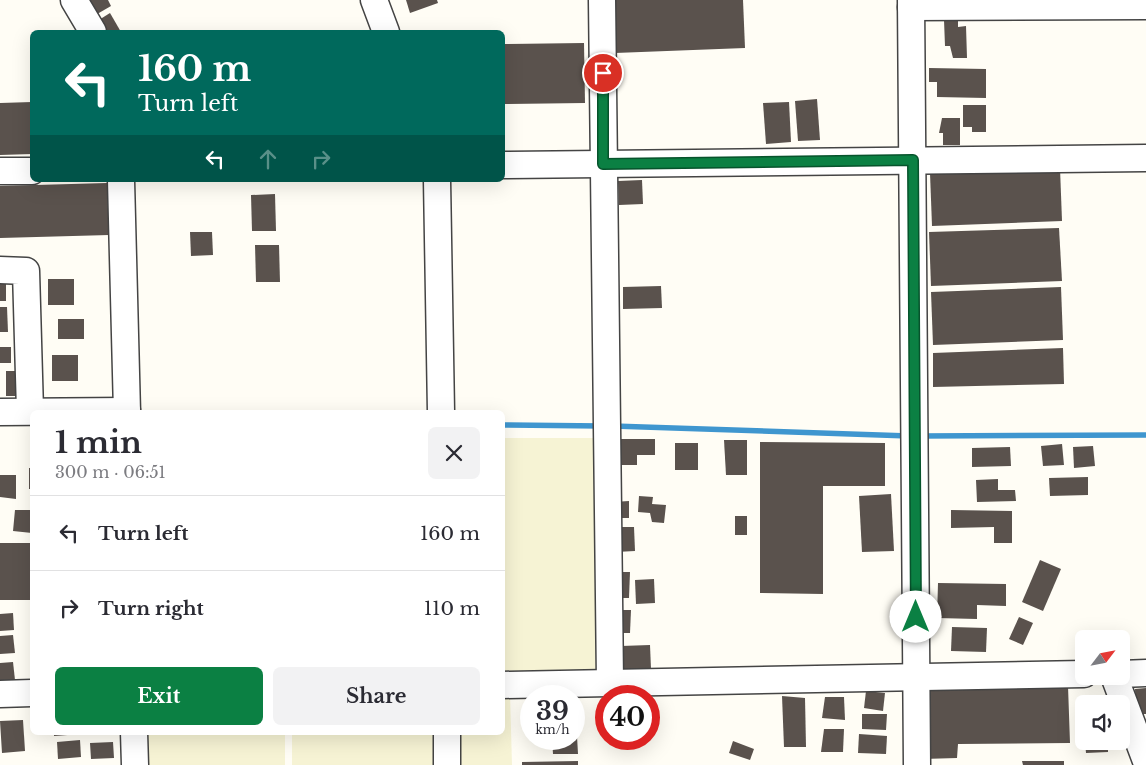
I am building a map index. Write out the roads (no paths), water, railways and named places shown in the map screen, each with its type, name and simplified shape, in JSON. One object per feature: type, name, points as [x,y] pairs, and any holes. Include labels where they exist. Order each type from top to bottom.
[{"type":"street","points":[[74,0],[92,30]]},
{"type":"street","points":[[374,0],[385,30]]},
{"type":"street","points":[[602,0],[610,682]]},
{"type":"street","points":[[917,765],[911,4],[1146,6]]},
{"type":"street","points":[[505,165],[1146,158]]},
{"type":"street","points":[[0,171],[30,171]]},
{"type":"street","points":[[121,182],[127,410]]},
{"type":"street","points":[[437,182],[441,410]]},
{"type":"street","points":[[0,270],[26,271],[30,411],[0,412]]},
{"type":"street","points":[[505,685],[1075,674]]},
{"type":"street","points":[[1130,674],[1146,674]]},
{"type":"street","points":[[1117,685],[1146,761]]},
{"type":"street","points":[[0,694],[30,693]]},
{"type":"street","points":[[134,735],[135,765]]},
{"type":"street","points":[[446,735],[447,765]]},
{"type":"waterway","points":[[505,425],[602,426]]},
{"type":"waterway","points":[[613,426],[909,436]]},
{"type":"waterway","points":[[921,436],[1146,435]]}]
